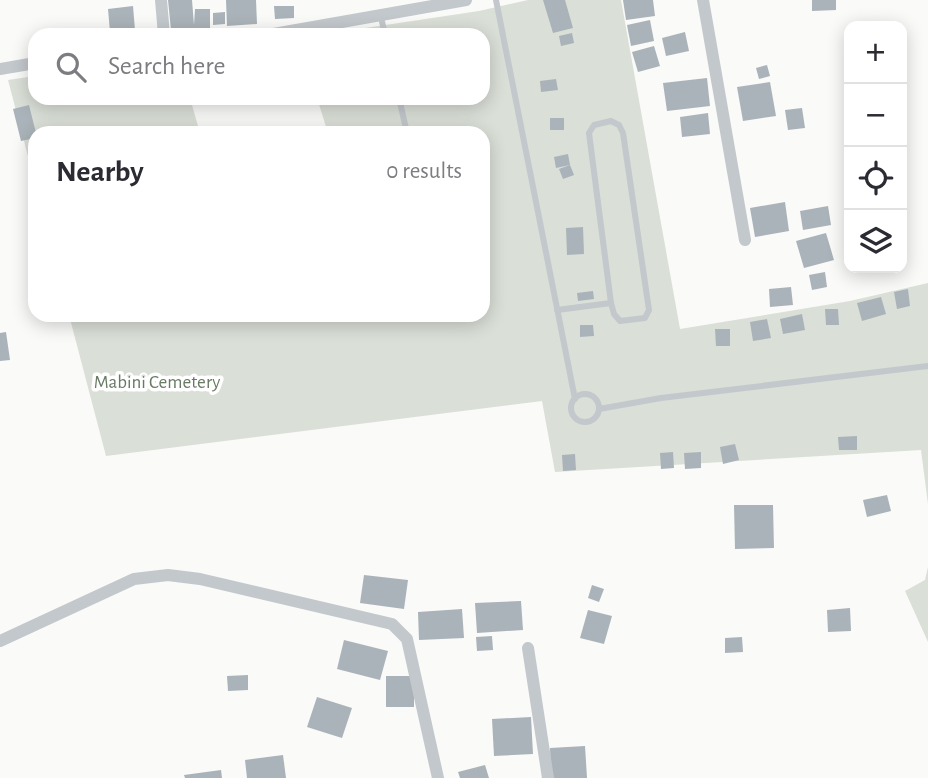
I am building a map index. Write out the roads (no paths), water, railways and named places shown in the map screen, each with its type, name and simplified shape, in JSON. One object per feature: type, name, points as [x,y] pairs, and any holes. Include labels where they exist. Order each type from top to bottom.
[{"type":"street","points":[[160,0],[163,28]]},
{"type":"street","points":[[312,28],[460,0]]},
{"type":"street","points":[[703,0],[745,240]]},
{"type":"street","points":[[0,69],[28,64]]},
{"type":"street","points":[[0,641],[134,579],[168,575],[200,579],[392,624],[407,639],[438,778]]},
{"type":"street","points":[[528,648],[548,778]]},
{"type":"lane","points":[[496,0],[575,398],[571,411],[580,421],[594,419],[599,409]]},
{"type":"lane","points":[[381,17],[383,28]]},
{"type":"lane","points":[[401,105],[405,126]]},
{"type":"lane","points":[[611,121],[619,125],[623,133],[649,310],[645,318],[620,321],[614,314],[611,303],[589,133],[594,125],[611,121]]},
{"type":"lane","points":[[557,310],[611,303]]},
{"type":"lane","points":[[599,409],[661,398],[928,366]]},
{"type":"lane","points":[[575,398],[584,395],[593,397],[599,409]]},
{"type":"park label","name":"Mabini Cemetery","points":[[157,382]]}]
